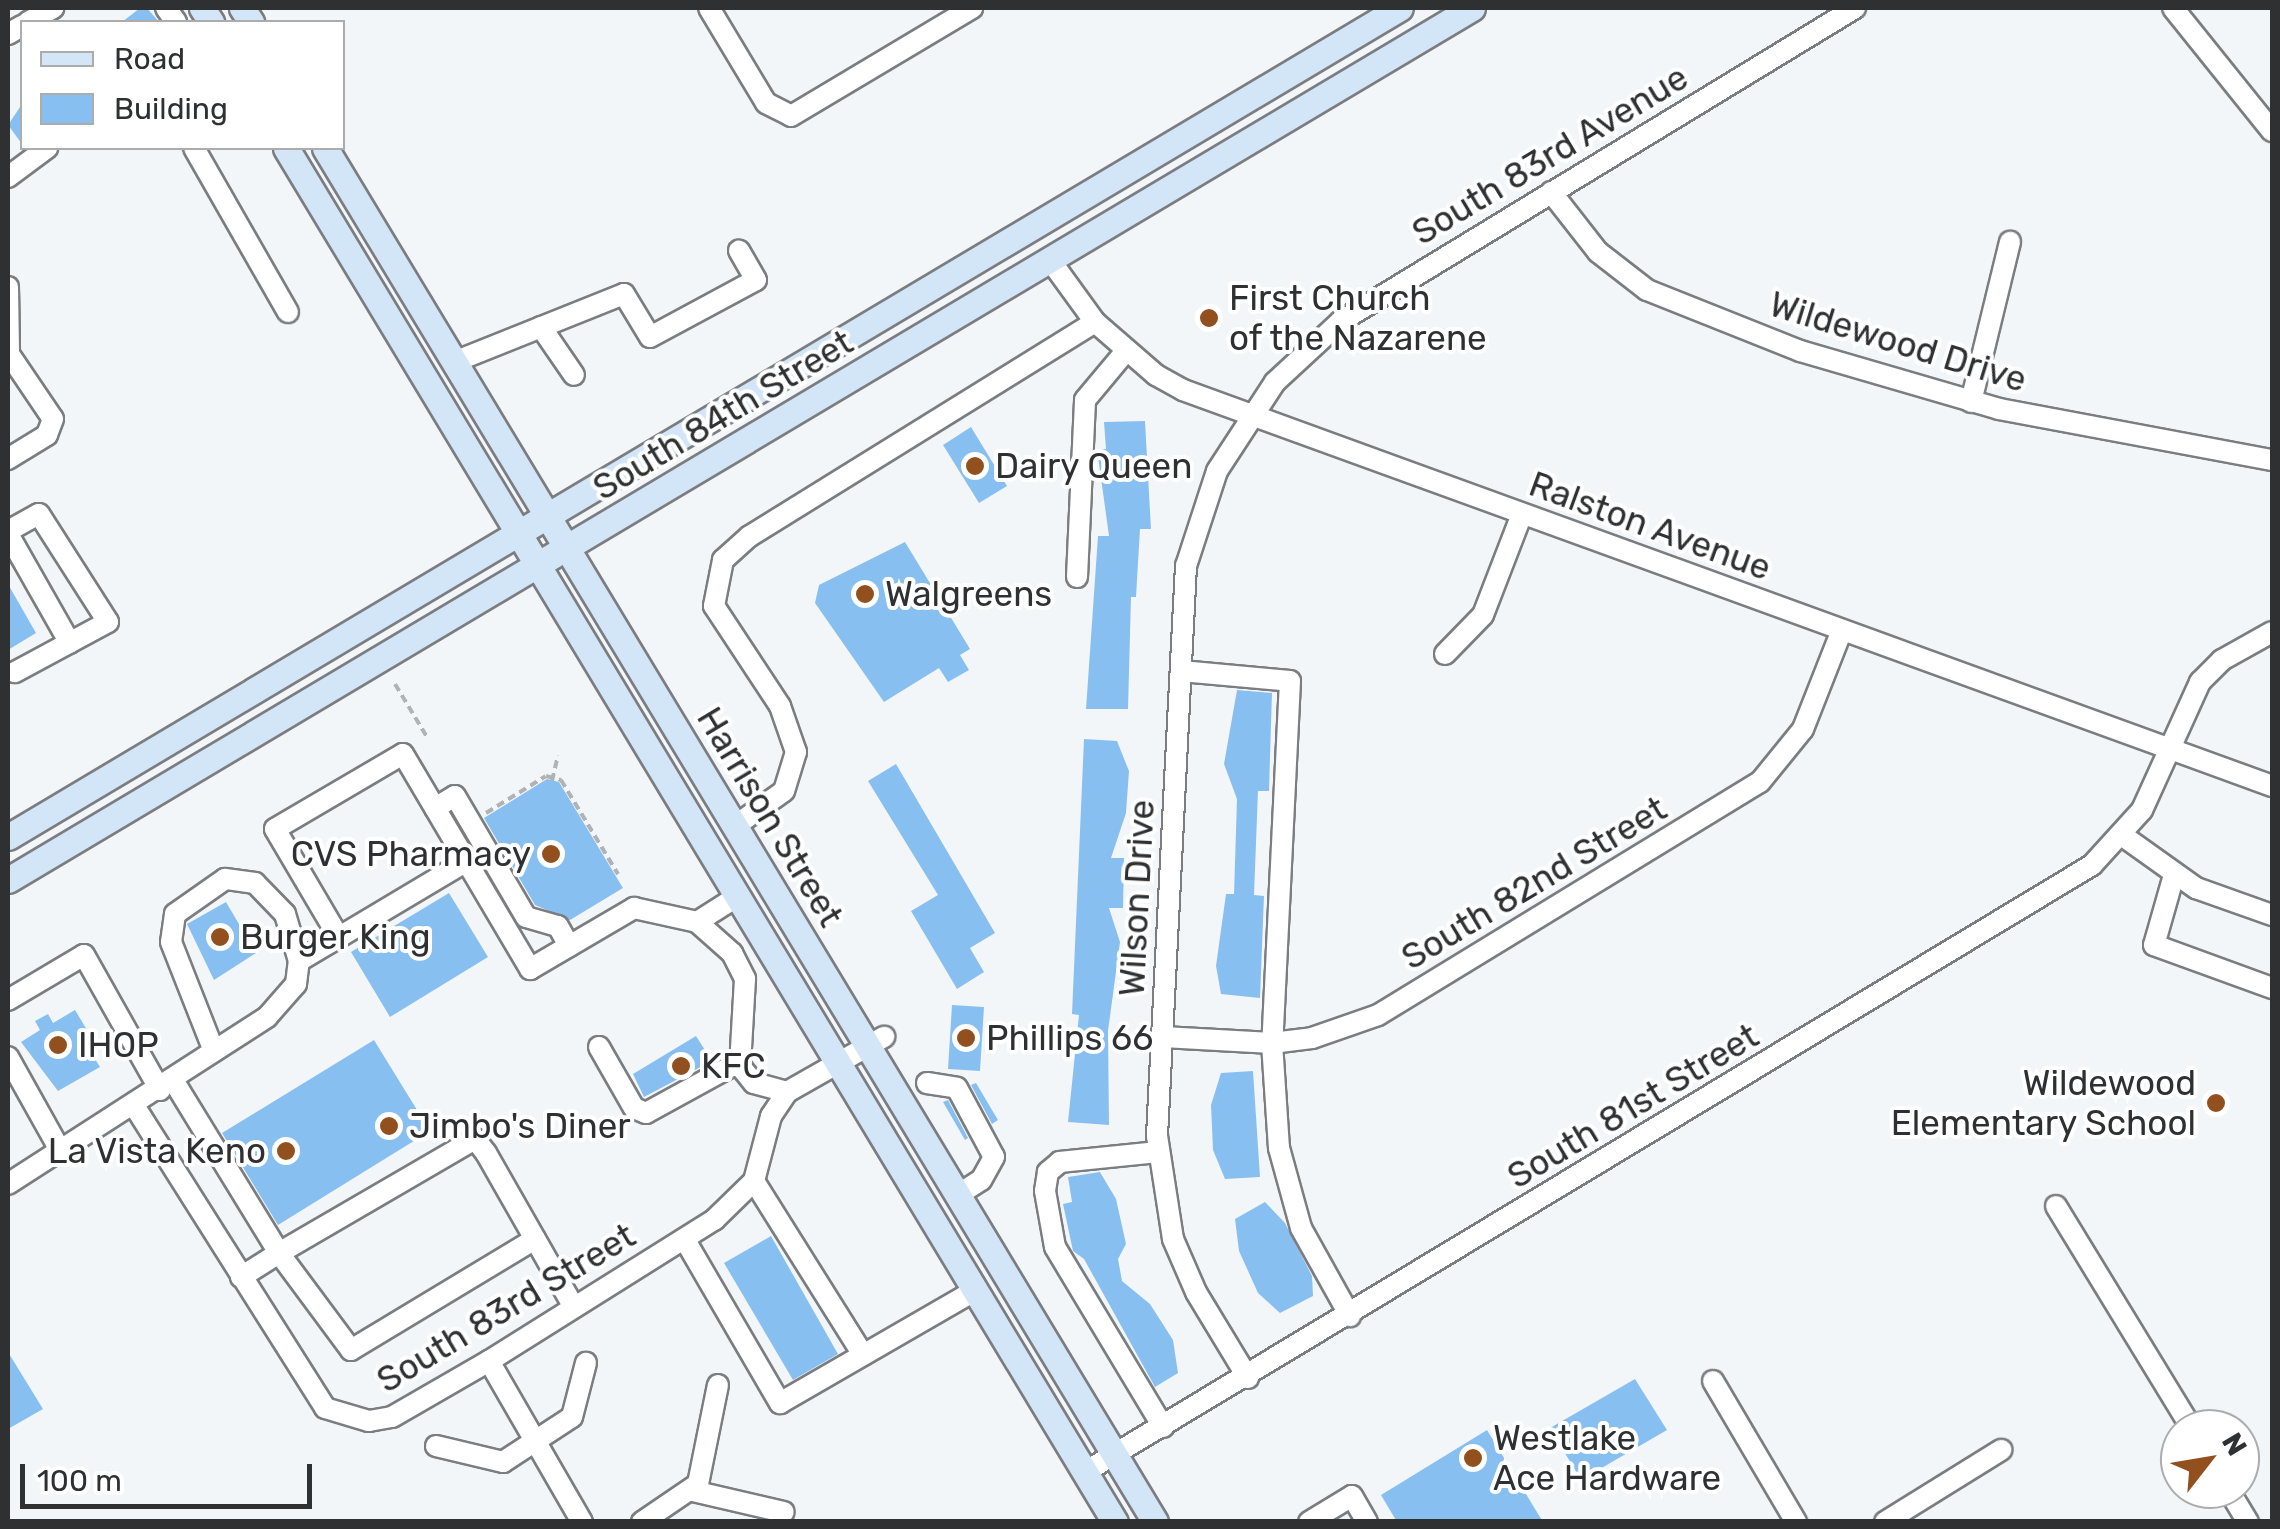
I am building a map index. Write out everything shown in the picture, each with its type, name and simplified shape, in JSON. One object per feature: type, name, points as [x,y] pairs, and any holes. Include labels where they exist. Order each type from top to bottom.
[{"type":"main road","name":"South 84th Street","points":[[8,837],[1400,8]]},
{"type":"main road","name":"South 84th Street","points":[[8,880],[1472,8]]},
{"type":"main road","points":[[1050,260],[1064,228],[1185,152],[1215,118]]},
{"type":"main road","name":"Harrison Street","points":[[287,150],[1115,1522]]},
{"type":"main road","name":"Harrison Street","points":[[327,150],[734,826],[876,1042],[958,1195],[1155,1522]]},
{"type":"street","points":[[709,8],[766,102],[785,115],[800,113],[972,8]]},
{"type":"street","name":"South 83rd Avenue","points":[[1249,416],[1340,321],[1855,8]]},
{"type":"street","points":[[2173,8],[2272,131]]},
{"type":"street","points":[[8,177],[44,150]]},
{"type":"street","points":[[195,150],[288,312]]},
{"type":"street","name":"Wildewood Drive","points":[[1551,192],[1598,252],[1647,290],[1800,351],[1971,402],[2272,460]]},
{"type":"street","points":[[1971,402],[2010,242]]},
{"type":"street","points":[[454,362],[624,294],[650,337],[756,280],[738,250]]},
{"type":"street","name":"Ralston Avenue","points":[[1050,260],[1095,322],[1156,376],[1249,416],[2272,786]]},
{"type":"street","points":[[8,287],[8,354],[53,419],[47,435],[8,459]]},
{"type":"street","points":[[734,826],[784,791],[796,752],[780,706],[714,606],[722,560],[750,536],[1095,322]]},
{"type":"street","points":[[542,326],[574,375]]},
{"type":"street","points":[[1078,577],[1085,400],[1126,351]]},
{"type":"street","name":"Wilson Drive","points":[[1248,1378],[1184,1268],[1164,1202],[1158,1152],[1186,566],[1196,525],[1225,454],[1249,416]]},
{"type":"street","points":[[15,672],[108,622],[40,514],[8,533],[70,642]]},
{"type":"street","points":[[1445,654],[1483,615],[1522,514]]},
{"type":"street","name":"South 82nd Street","points":[[1163,1037],[1272,1044],[1378,1016],[1742,796],[1774,768],[1803,728],[1842,630]]},
{"type":"street","name":"South 81st Street","points":[[1086,1472],[1248,1378],[2092,865],[2123,836],[2200,682],[2222,660],[2272,632]]},
{"type":"street","points":[[1181,671],[1290,681],[1272,1044],[1278,1148],[1301,1228],[1350,1316]]},
{"type":"street","points":[[338,936],[276,829],[403,754],[530,969],[634,908],[697,922],[732,953],[745,979],[739,1062],[754,1083],[788,1092]]},
{"type":"street","points":[[435,808],[465,796],[526,917],[558,926],[569,946]]},
{"type":"street","points":[[2123,836],[2174,875],[2272,916]]},
{"type":"street","points":[[298,961],[467,862]]},
{"type":"street","points":[[2174,875],[2154,945],[2272,988]]},
{"type":"street","points":[[10,1178],[135,1106],[267,1017],[296,984],[298,961],[285,914],[255,883],[225,879],[175,914],[170,942],[214,1051]]},
{"type":"street","points":[[697,922],[738,896]]},
{"type":"street","points":[[8,1000],[84,955],[279,1253],[351,1350],[535,1239]]},
{"type":"street","points":[[863,1356],[754,1182],[771,1116],[788,1092],[876,1042]]},
{"type":"street","points":[[599,1047],[634,1108],[646,1112],[739,1062]]},
{"type":"street","points":[[8,1057],[61,1152]]},
{"type":"street","points":[[928,1083],[957,1088],[994,1157],[982,1180],[958,1195]]},
{"type":"street","name":"South 83rd Street","points":[[135,1106],[324,1408],[348,1418],[392,1417],[489,1361],[685,1240],[738,1202],[754,1182]]},
{"type":"street","points":[[241,1277],[474,1139],[574,1307]]},
{"type":"street","points":[[1158,1152],[1060,1162],[1048,1172],[1045,1191],[1055,1247],[1163,1427]]},
{"type":"street","points":[[2056,1206],[2180,1409]]},
{"type":"street","points":[[685,1240],[780,1404],[976,1290]]},
{"type":"street","points":[[489,1361],[582,1522]]},
{"type":"street","points":[[436,1446],[503,1462],[572,1417],[586,1363]]},
{"type":"street","points":[[1713,1381],[1796,1522]]},
{"type":"street","points":[[693,1491],[718,1385]]},
{"type":"street","points":[[1885,1522],[2001,1450]]},
{"type":"street","points":[[642,1522],[693,1491],[784,1512]]},
{"type":"street","points":[[1309,1522],[1352,1496],[1367,1522]]},
{"type":"path","points":[[394,684],[427,737]]},
{"type":"path","points":[[552,779],[558,756]]},
{"type":"path","points":[[465,796],[486,814],[552,779],[561,780],[618,874]]},
{"type":"building","points":[[140,8],[147,8],[157,20],[125,20]]},
{"type":"building","points":[[20,107],[20,141],[8,125]]},
{"type":"building","points":[[1145,421],[1151,529],[1140,529],[1136,597],[1131,597],[1128,709],[1086,709],[1098,536],[1109,536],[1097,449],[1106,449],[1104,422]]},
{"type":"building","name":"Dairy Queen","points":[[971,427],[1007,486],[979,503],[943,445]]},
{"type":"building","name":"Walgreens","points":[[905,542],[970,649],[960,655],[969,670],[948,682],[939,668],[884,702],[815,603],[819,585]]},
{"type":"building","points":[[8,584],[36,633],[8,650]]},
{"type":"building","points":[[1237,690],[1272,693],[1269,791],[1258,791],[1254,895],[1264,896],[1260,998],[1221,994],[1216,966],[1226,894],[1234,894],[1237,799],[1224,764]]},
{"type":"building","points":[[1084,739],[1117,741],[1129,771],[1126,813],[1111,858],[1124,858],[1123,908],[1109,908],[1120,942],[1108,1031],[1109,1125],[1068,1122],[1079,1015],[1072,1014]]},
{"type":"building","points":[[896,764],[995,933],[970,948],[984,972],[957,989],[911,911],[938,895],[868,781]]},
{"type":"building","name":"CVS Pharmacy","points":[[547,779],[559,782],[623,888],[570,920],[535,905],[484,818]]},
{"type":"building","points":[[449,893],[488,957],[390,1017],[351,952]]},
{"type":"building","points":[[226,902],[256,953],[214,980],[187,924]]},
{"type":"building","name":"Phillips 66","points":[[952,1005],[984,1007],[980,1071],[948,1069]]},
{"type":"building","points":[[75,1010],[96,1045],[89,1049],[100,1067],[58,1091],[21,1042],[40,1030],[35,1021],[48,1014],[53,1023]]},
{"type":"building","points":[[696,1036],[712,1061],[644,1097],[633,1074]]},
{"type":"building","points":[[374,1040],[430,1131],[278,1225],[222,1133]]},
{"type":"building","points":[[1253,1071],[1260,1177],[1225,1179],[1213,1150],[1211,1105],[1221,1073]]},
{"type":"building","points":[[976,1083],[998,1120],[992,1124],[971,1085]]},
{"type":"building","points":[[948,1100],[968,1138],[965,1140],[943,1102]]},
{"type":"building","points":[[1100,1172],[1116,1199],[1126,1244],[1118,1259],[1122,1281],[1150,1304],[1173,1340],[1178,1373],[1155,1387],[1084,1259],[1073,1251],[1063,1204],[1072,1202],[1068,1177]]},
{"type":"building","points":[[1265,1202],[1285,1223],[1312,1276],[1313,1296],[1280,1313],[1258,1293],[1239,1251],[1235,1219]]},
{"type":"building","points":[[771,1236],[838,1354],[793,1380],[724,1263]]},
{"type":"building","points":[[8,1352],[43,1409],[8,1429]]},
{"type":"building","points":[[1635,1379],[1667,1430],[1581,1480],[1550,1428]]},
{"type":"building","name":"Westlake Ace Hardware","points":[[1487,1430],[1543,1522],[1397,1522],[1381,1495]]},
{"type":"place","name":"First Church of the Nazarene","points":[[1209,318]]},
{"type":"place","name":"Dairy Queen","points":[[975,466]]},
{"type":"place","name":"Walgreens","points":[[865,594]]},
{"type":"place","name":"CVS Pharmacy","points":[[551,854]]},
{"type":"place","name":"Burger King","points":[[220,937]]},
{"type":"place","name":"Phillips 66","points":[[966,1038]]},
{"type":"place","name":"IHOP","points":[[58,1045]]},
{"type":"place","name":"KFC","points":[[681,1066]]},
{"type":"place","name":"Wildewood Elementary School","points":[[2216,1103]]},
{"type":"place","name":"Jimbo's Diner","points":[[389,1126]]},
{"type":"place","name":"La Vista Keno","points":[[286,1151]]},
{"type":"place","name":"Westlake Ace Hardware","points":[[1473,1458]]}]
